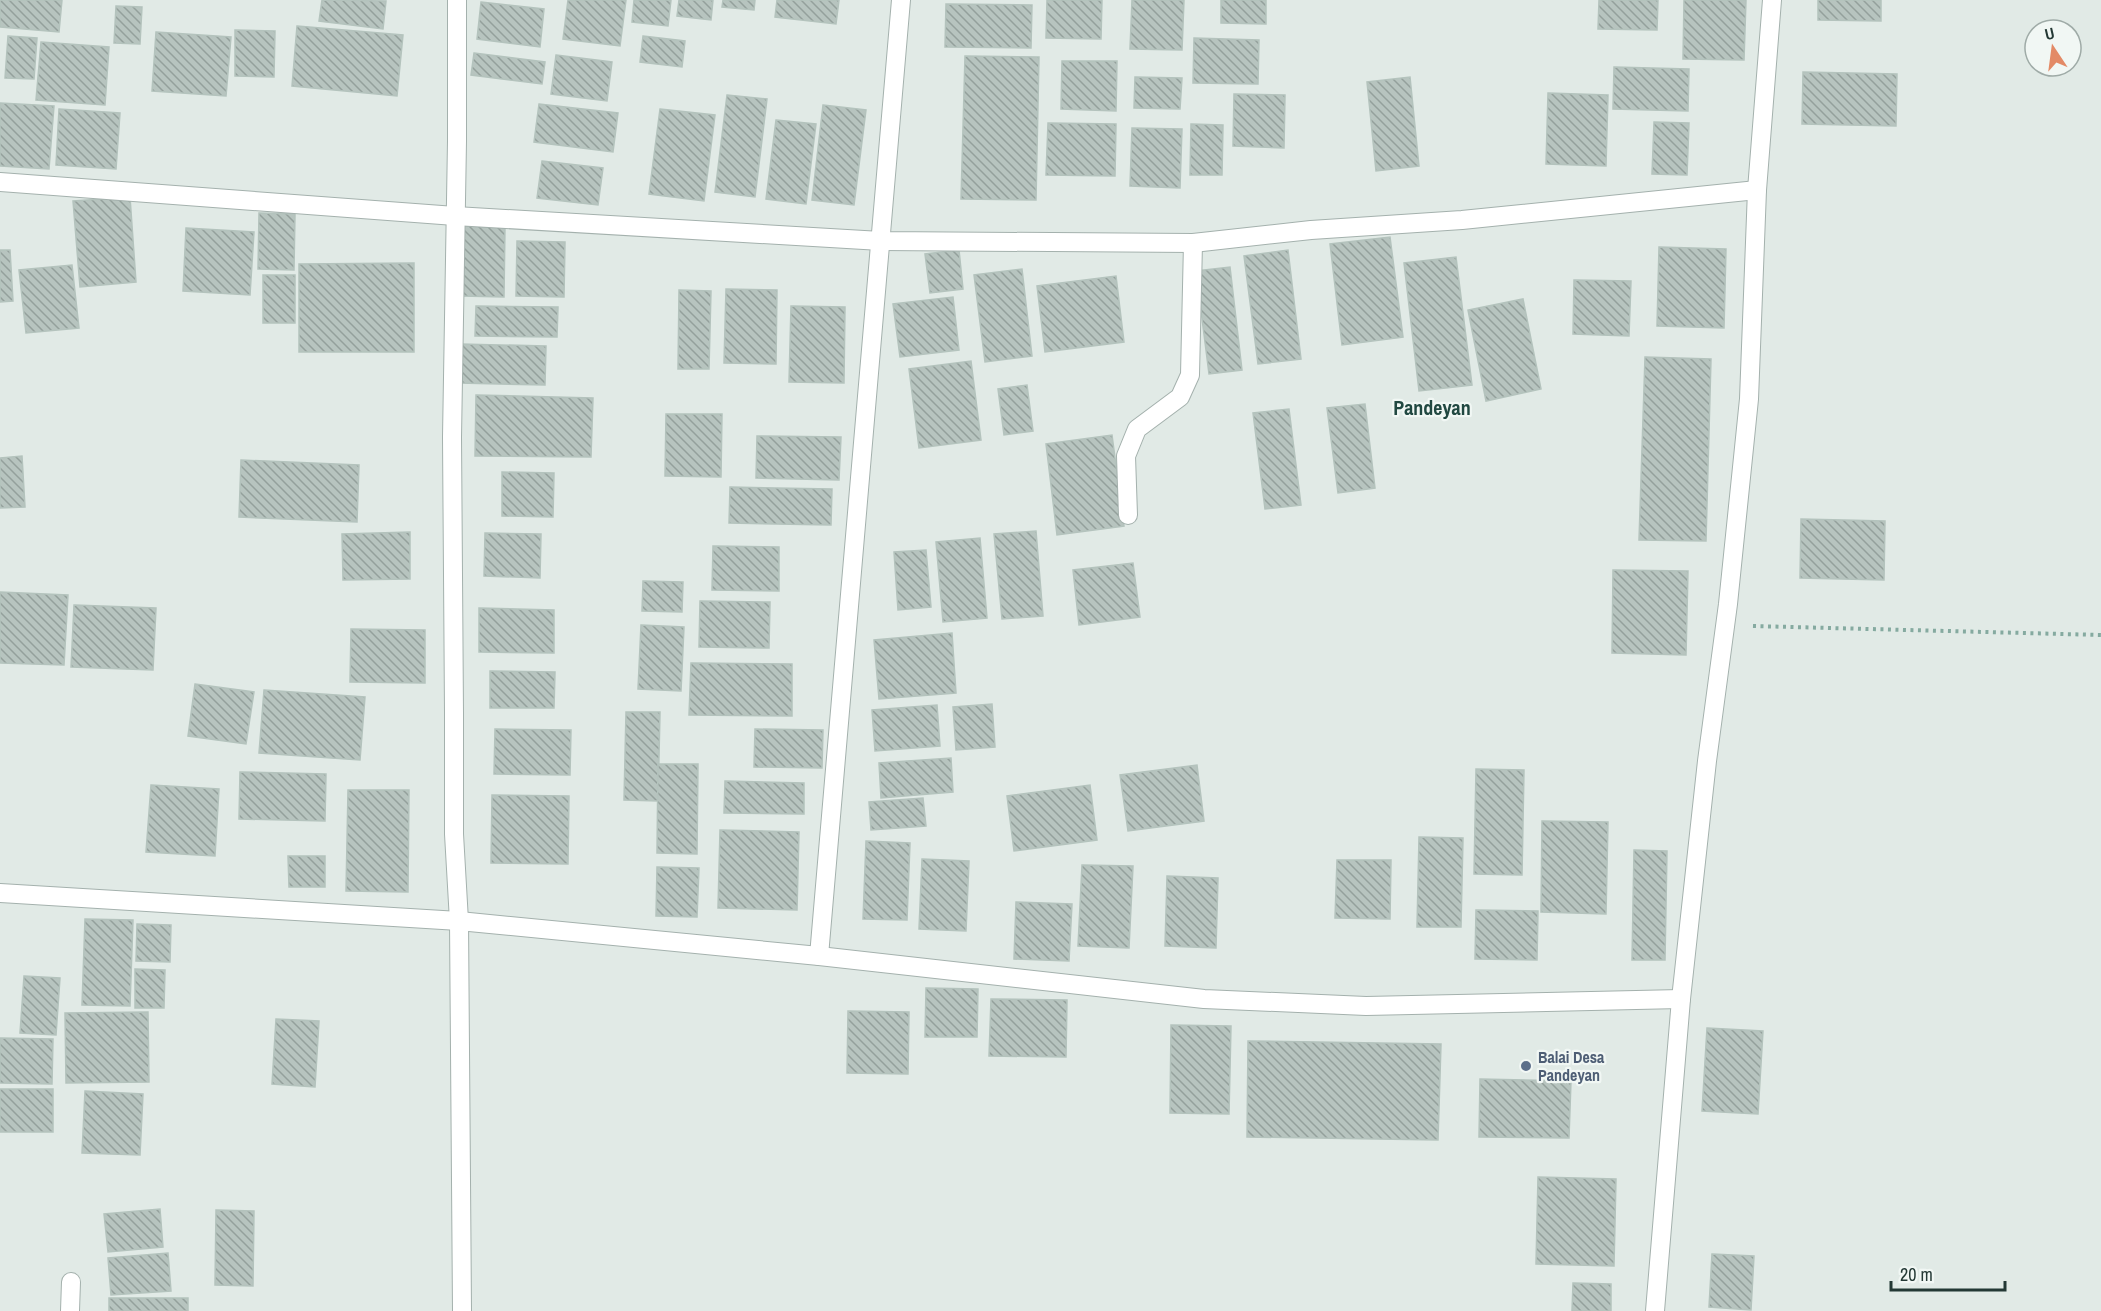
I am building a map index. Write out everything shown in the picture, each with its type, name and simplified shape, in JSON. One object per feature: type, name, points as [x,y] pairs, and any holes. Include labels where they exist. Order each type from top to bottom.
[{"type":"street","points":[[457,0],[458,141],[452,437],[454,834],[459,921],[462,1311]]},
{"type":"street","points":[[819,956],[901,0]]},
{"type":"street","points":[[1655,1311],[1681,999],[1749,399],[1757,190],[1772,0]]},
{"type":"street","points":[[0,182],[455,216],[881,241],[1193,243],[1311,230],[1462,220],[1757,190]]},
{"type":"street","points":[[1128,515],[1126,456],[1137,429],[1180,397],[1190,375],[1193,243]]},
{"type":"street","points":[[0,893],[459,921],[819,956],[1204,999],[1366,1006],[1681,999]]},
{"type":"street","points":[[70,1282],[70,1311]]},
{"type":"path","points":[[1725,625],[2101,635]]},
{"type":"building","points":[[0,0],[62,0],[59,32],[0,27]]},
{"type":"building","points":[[322,0],[386,1],[383,29],[319,21]]},
{"type":"building","points":[[568,0],[626,0],[620,46],[563,39]]},
{"type":"building","points":[[634,0],[671,0],[668,26],[632,22]]},
{"type":"building","points":[[679,0],[713,0],[711,20],[677,16]]},
{"type":"building","points":[[723,0],[755,0],[754,10],[722,7]]},
{"type":"building","points":[[777,0],[839,0],[836,24],[775,17]]},
{"type":"building","points":[[1047,0],[1102,0],[1101,39],[1046,38]]},
{"type":"building","points":[[1132,0],[1184,0],[1182,50],[1130,49]]},
{"type":"building","points":[[1221,0],[1266,0],[1266,24],[1221,23]]},
{"type":"building","points":[[1599,0],[1658,0],[1657,30],[1598,29]]},
{"type":"building","points":[[1684,0],[1746,0],[1744,60],[1683,59]]},
{"type":"building","points":[[1818,0],[1881,0],[1881,21],[1818,20]]},
{"type":"building","points":[[481,2],[544,9],[540,47],[477,39]]},
{"type":"building","points":[[946,4],[1032,5],[1031,48],[945,47]]},
{"type":"building","points":[[116,6],[142,7],[140,44],[114,43]]},
{"type":"building","points":[[297,26],[403,35],[397,96],[292,86]]},
{"type":"building","points":[[235,30],[275,31],[274,77],[235,76]]},
{"type":"building","points":[[156,32],[231,37],[226,96],[152,91]]},
{"type":"building","points":[[8,36],[37,38],[34,79],[5,78]]},
{"type":"building","points":[[643,36],[685,41],[682,67],[640,62]]},
{"type":"building","points":[[1194,38],[1259,40],[1258,84],[1193,83]]},
{"type":"building","points":[[41,42],[109,47],[105,105],[36,100]]},
{"type":"building","points":[[474,53],[545,62],[542,84],[471,75]]},
{"type":"building","points":[[556,55],[612,62],[607,101],[551,94]]},
{"type":"building","points":[[965,56],[1039,57],[1036,200],[961,199]]},
{"type":"building","points":[[1062,61],[1117,61],[1116,111],[1061,109]]},
{"type":"building","points":[[1614,67],[1689,69],[1688,111],[1613,109]]},
{"type":"building","points":[[1803,72],[1897,74],[1896,126],[1802,124]]},
{"type":"building","points":[[1135,77],[1182,78],[1180,109],[1134,108]]},
{"type":"building","points":[[1410,77],[1419,166],[1376,171],[1367,82]]},
{"type":"building","points":[[1548,93],[1608,95],[1606,166],[1546,164]]},
{"type":"building","points":[[1234,94],[1285,95],[1284,148],[1233,146]]},
{"type":"building","points":[[727,95],[767,99],[755,197],[715,192]]},
{"type":"building","points":[[0,103],[54,106],[49,169],[0,166]]},
{"type":"building","points":[[539,104],[618,113],[613,152],[534,142]]},
{"type":"building","points":[[823,105],[866,110],[854,205],[812,200]]},
{"type":"building","points":[[59,109],[120,113],[116,169],[56,165]]},
{"type":"building","points":[[660,109],[715,115],[704,201],[649,194]]},
{"type":"building","points":[[776,120],[816,124],[806,204],[766,199]]},
{"type":"building","points":[[1654,122],[1689,123],[1687,175],[1652,174]]},
{"type":"building","points":[[1048,123],[1116,124],[1115,176],[1046,175]]},
{"type":"building","points":[[1191,124],[1223,125],[1222,175],[1190,175]]},
{"type":"building","points":[[1132,128],[1182,129],[1180,188],[1130,186]]},
{"type":"building","points":[[542,161],[603,168],[598,205],[537,198]]},
{"type":"building","points":[[130,197],[136,282],[80,287],[73,201]]},
{"type":"building","points":[[259,213],[295,214],[294,270],[258,269]]},
{"type":"building","points":[[464,226],[505,227],[504,297],[462,296]]},
{"type":"building","points":[[186,228],[254,232],[250,295],[183,291]]},
{"type":"building","points":[[1390,237],[1403,337],[1342,345],[1330,244]]},
{"type":"building","points":[[517,241],[565,242],[564,297],[516,296]]},
{"type":"building","points":[[1659,247],[1726,249],[1724,328],[1657,326]]},
{"type":"building","points":[[0,250],[10,250],[13,301],[0,302]]},
{"type":"building","points":[[959,250],[963,289],[930,293],[925,254]]},
{"type":"building","points":[[1288,250],[1301,359],[1258,364],[1244,256]]},
{"type":"building","points":[[1456,257],[1472,385],[1419,391],[1404,263]]},
{"type":"building","points":[[414,263],[414,352],[299,352],[299,264]]},
{"type":"building","points":[[72,265],[79,328],[26,333],[19,270]]},
{"type":"building","points":[[1230,267],[1242,370],[1209,374],[1196,271]]},
{"type":"building","points":[[1022,269],[1032,356],[985,362],[974,275]]},
{"type":"building","points":[[263,275],[295,275],[295,323],[263,323]]},
{"type":"building","points":[[1116,276],[1124,342],[1045,352],[1037,286]]},
{"type":"building","points":[[1574,280],[1631,281],[1629,336],[1573,334]]},
{"type":"building","points":[[726,289],[777,290],[776,364],[724,363]]},
{"type":"building","points":[[679,290],[711,291],[709,369],[678,369]]},
{"type":"building","points":[[953,297],[959,350],[900,357],[893,304]]},
{"type":"building","points":[[1523,299],[1541,389],[1486,401],[1468,310]]},
{"type":"building","points":[[476,306],[558,307],[557,337],[475,336]]},
{"type":"building","points":[[791,306],[845,307],[844,383],[789,382]]},
{"type":"building","points":[[460,344],[546,346],[545,385],[459,383]]},
{"type":"building","points":[[1645,357],[1711,359],[1706,541],[1639,540]]},
{"type":"building","points":[[971,361],[981,440],[919,448],[909,369]]},
{"type":"building","points":[[1027,385],[1033,431],[1004,435],[998,389]]},
{"type":"building","points":[[476,395],[593,398],[591,457],[475,456]]},
{"type":"building","points":[[1365,404],[1375,488],[1338,493],[1327,408]]},
{"type":"building","points":[[1289,409],[1301,505],[1265,509],[1253,413]]},
{"type":"building","points":[[666,414],[722,414],[721,477],[665,476]]},
{"type":"building","points":[[1112,435],[1124,526],[1057,535],[1046,444]]},
{"type":"building","points":[[757,436],[841,437],[839,480],[756,478]]},
{"type":"building","points":[[22,456],[25,507],[0,508],[0,458]]},
{"type":"building","points":[[241,460],[359,465],[357,522],[239,517]]},
{"type":"building","points":[[502,472],[554,473],[553,517],[502,516]]},
{"type":"building","points":[[730,487],[832,489],[831,525],[729,523]]},
{"type":"building","points":[[1801,519],[1885,521],[1884,580],[1800,578]]},
{"type":"building","points":[[1036,531],[1043,616],[1002,619],[994,534]]},
{"type":"building","points":[[410,532],[410,579],[343,580],[342,534]]},
{"type":"building","points":[[485,533],[541,534],[540,578],[484,576]]},
{"type":"building","points":[[980,538],[987,618],[943,622],[936,542]]},
{"type":"building","points":[[713,546],[779,547],[779,591],[712,590]]},
{"type":"building","points":[[926,550],[931,607],[898,610],[894,552]]},
{"type":"building","points":[[1133,563],[1140,617],[1079,625],[1073,570]]},
{"type":"building","points":[[1613,570],[1688,571],[1686,655],[1612,653]]},
{"type":"building","points":[[643,581],[683,582],[682,612],[642,611]]},
{"type":"building","points":[[0,592],[68,595],[64,665],[0,663]]},
{"type":"building","points":[[700,601],[770,602],[769,648],[699,647]]},
{"type":"building","points":[[74,605],[156,608],[153,670],[71,667]]},
{"type":"building","points":[[479,608],[554,610],[554,653],[479,652]]},
{"type":"building","points":[[641,625],[684,627],[681,691],[638,689]]},
{"type":"building","points":[[351,629],[425,630],[425,683],[350,682]]},
{"type":"building","points":[[952,633],[956,693],[879,699],[874,640]]},
{"type":"building","points":[[691,663],[792,664],[792,716],[689,715]]},
{"type":"building","points":[[490,671],[555,672],[554,708],[490,708]]},
{"type":"building","points":[[195,684],[254,692],[246,744],[188,736]]},
{"type":"building","points":[[264,690],[365,697],[360,760],[259,753]]},
{"type":"building","points":[[992,704],[995,747],[956,750],[953,707]]},
{"type":"building","points":[[937,705],[940,746],[875,751],[872,710]]},
{"type":"building","points":[[626,712],[660,712],[658,801],[624,800]]},
{"type":"building","points":[[495,729],[571,730],[570,775],[494,774]]},
{"type":"building","points":[[755,729],[823,730],[822,768],[754,767]]},
{"type":"building","points":[[951,758],[953,792],[881,798],[879,763]]},
{"type":"building","points":[[658,764],[698,764],[697,854],[657,853]]},
{"type":"building","points":[[1197,765],[1204,821],[1128,831],[1120,775]]},
{"type":"building","points":[[1476,769],[1524,770],[1522,875],[1474,874]]},
{"type":"building","points":[[240,772],[326,774],[325,821],[239,819]]},
{"type":"building","points":[[725,781],[804,783],[804,814],[724,813]]},
{"type":"building","points":[[151,785],[219,789],[215,856],[146,852]]},
{"type":"building","points":[[1090,785],[1097,840],[1014,851],[1007,796]]},
{"type":"building","points":[[348,790],[409,790],[408,892],[346,891]]},
{"type":"building","points":[[492,795],[569,796],[568,864],[491,863]]},
{"type":"building","points":[[923,798],[926,826],[871,830],[869,802]]},
{"type":"building","points":[[1542,821],[1608,822],[1606,914],[1541,912]]},
{"type":"building","points":[[720,830],[799,832],[797,910],[718,908]]},
{"type":"building","points":[[1419,837],[1463,838],[1461,927],[1417,927]]},
{"type":"building","points":[[866,841],[910,843],[907,920],[863,919]]},
{"type":"building","points":[[1634,850],[1667,851],[1665,960],[1632,960]]},
{"type":"building","points":[[288,856],[325,856],[325,887],[289,887]]},
{"type":"building","points":[[922,859],[969,861],[966,931],[919,929]]},
{"type":"building","points":[[1337,860],[1391,860],[1390,919],[1335,918]]},
{"type":"building","points":[[1082,865],[1133,866],[1129,948],[1078,946]]},
{"type":"building","points":[[657,867],[699,868],[697,917],[656,916]]},
{"type":"building","points":[[1167,876],[1218,878],[1216,948],[1165,946]]},
{"type":"building","points":[[1016,902],[1072,904],[1069,961],[1014,959]]},
{"type":"building","points":[[1476,910],[1538,911],[1537,960],[1475,959]]},
{"type":"building","points":[[85,919],[133,920],[130,1006],[82,1005]]},
{"type":"building","points":[[137,924],[171,925],[170,962],[136,961]]},
{"type":"building","points":[[135,969],[165,970],[164,1008],[135,1008]]},
{"type":"building","points":[[24,976],[60,978],[56,1035],[20,1033]]},
{"type":"building","points":[[926,988],[978,989],[977,1037],[925,1037]]},
{"type":"building","points":[[991,999],[1067,1000],[1066,1057],[989,1056]]},
{"type":"building","points":[[848,1011],[909,1012],[908,1074],[847,1073]]},
{"type":"building","points":[[148,1012],[149,1082],[66,1083],[65,1013]]},
{"type":"building","points":[[276,1019],[319,1021],[315,1087],[272,1084]]},
{"type":"building","points":[[1171,1025],[1231,1026],[1229,1114],[1170,1113]]},
{"type":"building","points":[[1707,1028],[1763,1031],[1758,1114],[1702,1111]]},
{"type":"building","points":[[0,1038],[53,1039],[52,1084],[0,1083]]},
{"type":"building","points":[[1248,1041],[1441,1044],[1438,1140],[1247,1137]]},
{"type":"building","points":[[1480,1079],[1571,1081],[1569,1138],[1479,1137]]},
{"type":"building","points":[[0,1089],[53,1089],[53,1132],[0,1132]]},
{"type":"building","points":[[85,1091],[143,1094],[140,1155],[82,1153]]},
{"type":"building","points":[[1538,1177],[1616,1179],[1614,1266],[1536,1264]]},
{"type":"building","points":[[160,1209],[163,1247],[108,1252],[104,1214]]},
{"type":"building","points":[[216,1210],[254,1211],[253,1286],[215,1285]]},
{"type":"building","points":[[168,1253],[171,1291],[111,1295],[108,1258]]},
{"type":"building","points":[[1712,1254],[1754,1256],[1751,1310],[1709,1307]]},
{"type":"building","points":[[1573,1283],[1611,1284],[1611,1311],[1572,1311]]},
{"type":"building","points":[[109,1298],[188,1298],[188,1311],[109,1311]]},
{"type":"place","name":"Balai Desa Pandeyan","points":[[1526,1066]]},
{"type":"district","name":"Pandeyan","points":[[1432,408]]}]
